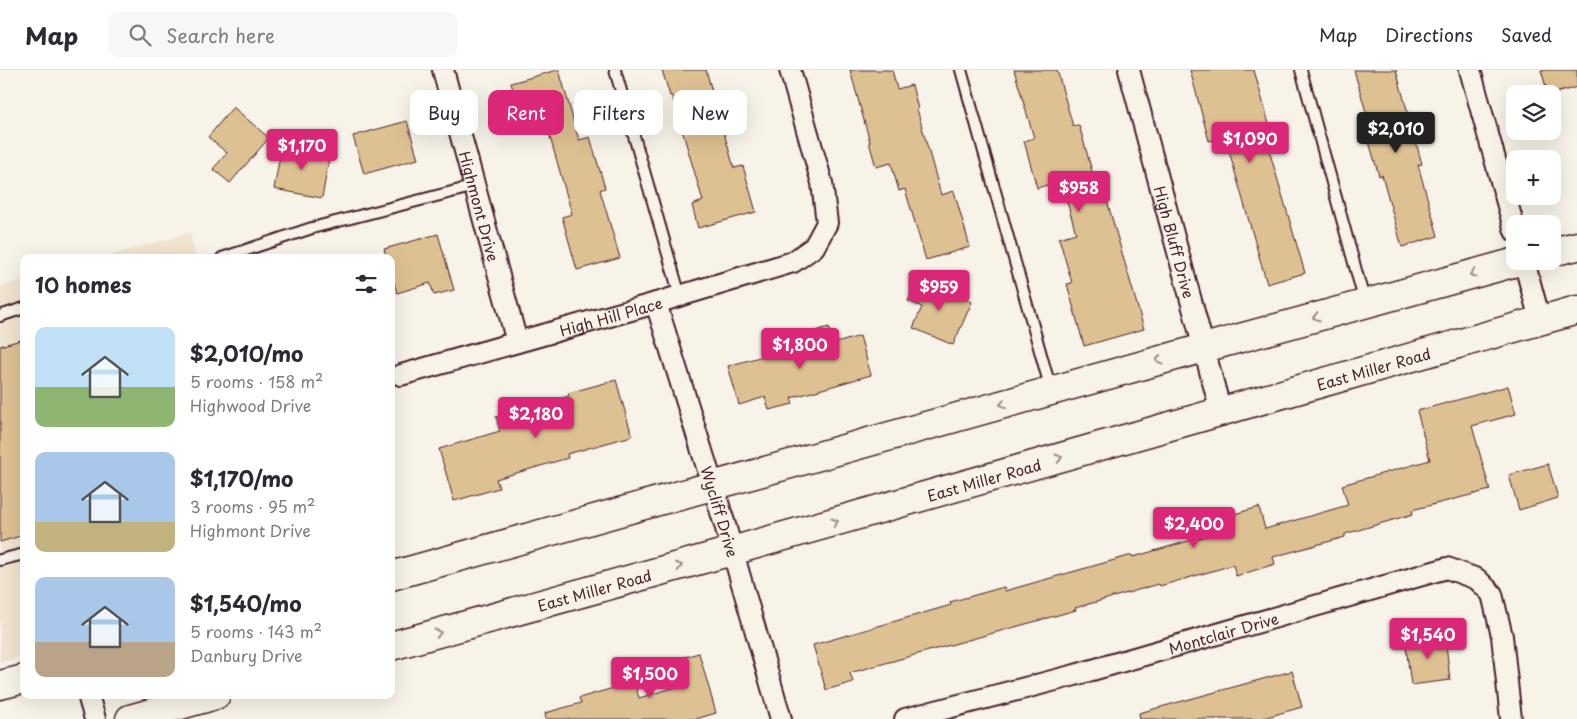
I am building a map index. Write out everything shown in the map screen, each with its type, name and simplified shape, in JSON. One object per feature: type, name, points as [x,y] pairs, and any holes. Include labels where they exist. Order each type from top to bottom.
[{"type":"main road","points":[[1561,250],[1577,246]]},
{"type":"main road","points":[[395,575],[1506,265]]},
{"type":"main road","name":"East Miller Road","points":[[395,645],[732,552],[1577,310]]},
{"type":"main road","points":[[0,685],[20,680]]},
{"type":"main road","points":[[130,719],[202,699]]},
{"type":"street","name":"Highmont Drive","points":[[443,70],[517,342]]},
{"type":"street","name":"High Hill Place","points":[[401,375],[793,262],[814,247],[827,223],[822,182],[790,70]]},
{"type":"street","name":"High Bluff Drive","points":[[1129,70],[1221,412]]},
{"type":"street","points":[[1470,70],[1511,215]]},
{"type":"street","points":[[1526,270],[1540,320]]},
{"type":"street","name":"Wycliff Drive","points":[[656,303],[725,524],[781,719]]},
{"type":"street","name":"Montclair Drive","points":[[905,719],[948,713],[1447,568],[1477,579],[1492,594],[1502,636],[1511,719]]},
{"type":"street","points":[[89,699],[95,719]]},
{"type":"lane","points":[[615,70],[680,296]]},
{"type":"lane","points":[[961,70],[1051,391]]},
{"type":"lane","points":[[1301,70],[1366,304]]},
{"type":"lane","points":[[234,254],[312,228],[475,186]]},
{"type":"lane","points":[[0,316],[20,309]]},
{"type":"lane","points":[[0,560],[20,555]]},
{"type":"shaded area","points":[[190,233],[195,254],[115,254]]},
{"type":"shaded area","points":[[20,281],[20,657],[0,662],[0,288]]},
{"type":"building","points":[[559,70],[574,122],[574,135],[578,135],[579,140],[590,137],[605,188],[600,190],[620,258],[577,270],[562,217],[572,214],[549,135],[564,135],[564,90],[513,90],[511,83]]},
{"type":"building","points":[[662,70],[706,70],[712,90],[673,90],[673,99],[670,96]]},
{"type":"building","points":[[850,70],[892,70],[897,89],[912,85],[941,195],[954,191],[970,247],[926,260],[905,189],[899,191],[891,163],[876,167]]},
{"type":"building","points":[[1014,70],[1057,70],[1073,126],[1079,125],[1099,196],[1105,194],[1144,329],[1084,346],[1067,284],[1072,283],[1059,238],[1076,233],[1061,181],[1037,188],[1024,141],[1034,138]]},
{"type":"building","points":[[1190,70],[1254,70],[1269,124],[1262,126],[1305,273],[1267,284],[1225,137],[1209,141]]},
{"type":"building","points":[[1354,70],[1396,70],[1422,164],[1418,165],[1438,236],[1402,247],[1382,175],[1379,176],[1365,128],[1370,126]]},
{"type":"building","points":[[1541,70],[1577,70],[1577,87],[1561,91],[1561,85],[1545,85]]},
{"type":"building","points":[[233,107],[269,138],[230,183],[213,169],[227,153],[208,137]]},
{"type":"building","points":[[407,121],[418,159],[364,174],[353,136]]},
{"type":"building","points":[[684,135],[725,135],[734,168],[743,166],[756,212],[698,228],[692,205],[703,201]]},
{"type":"building","points":[[282,144],[330,153],[322,198],[274,189]]},
{"type":"building","points":[[438,234],[454,290],[434,295],[430,283],[397,293],[395,286],[395,254],[386,254],[384,249]]},
{"type":"building","points":[[918,279],[972,302],[953,345],[913,328],[922,307],[908,301]]},
{"type":"building","points":[[829,327],[833,344],[860,336],[871,375],[791,398],[793,404],[769,410],[765,397],[739,405],[728,366],[805,344],[802,335]]},
{"type":"building","points":[[20,340],[20,536],[0,542],[0,346]]},
{"type":"building","points":[[616,380],[632,436],[567,454],[568,458],[496,479],[499,488],[454,501],[439,449],[500,431],[496,417],[569,396],[568,393]]},
{"type":"building","points":[[1508,386],[1516,414],[1472,426],[1490,490],[1412,510],[1413,514],[1345,534],[1345,537],[1273,557],[1275,564],[1236,576],[1233,565],[1160,586],[1159,584],[1075,608],[1076,610],[850,673],[853,682],[826,690],[813,645],[951,605],[950,602],[1004,587],[1005,591],[1223,531],[1220,518],[1259,507],[1265,529],[1348,505],[1342,485],[1430,460],[1417,411]]},
{"type":"building","points":[[1548,464],[1558,498],[1519,510],[1509,475]]},
{"type":"building","points":[[1445,635],[1450,680],[1411,685],[1405,639]]},
{"type":"building","points":[[699,653],[716,713],[696,719],[546,719],[545,713],[581,703],[579,698],[634,682],[639,698],[676,687],[669,661]]},
{"type":"building","points":[[1292,671],[1302,707],[1260,719],[1140,719],[1139,713]]}]
